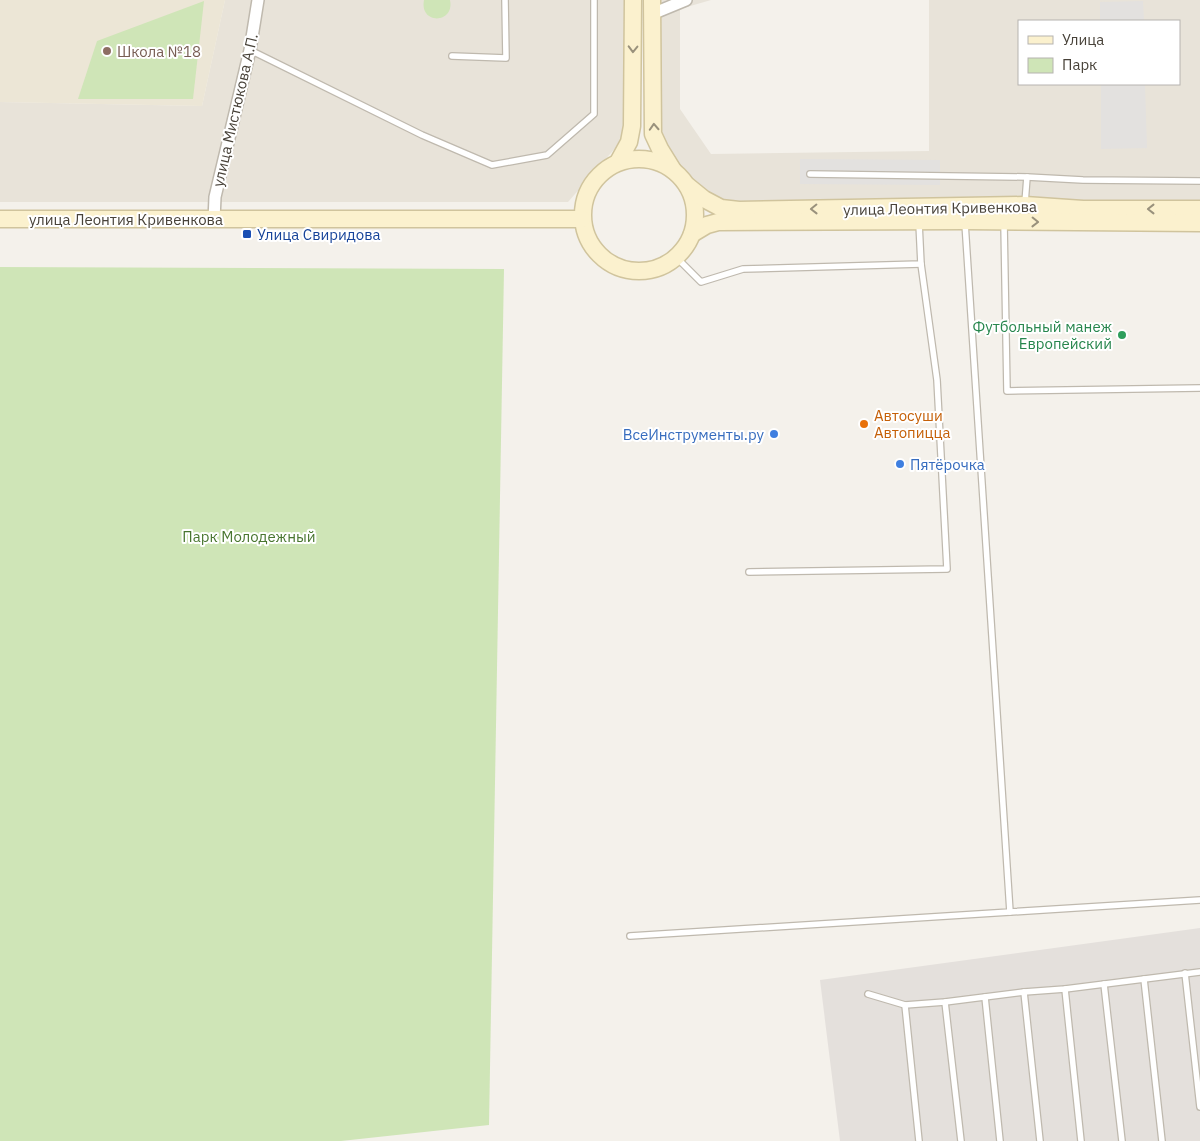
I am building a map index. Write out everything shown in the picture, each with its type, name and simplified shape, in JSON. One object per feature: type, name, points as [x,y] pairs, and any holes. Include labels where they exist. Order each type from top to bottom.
[{"type":"street","name":"улица Мистюкова А.П.","points":[[214,220],[215,197],[250,50],[258,0]]},
{"type":"street","points":[[618,162],[629,142],[632,126],[633,0]]},
{"type":"street","points":[[673,170],[649,161],[618,162],[604,170],[589,188],[583,204],[582,219],[586,237],[600,256],[622,269],[644,272],[664,266],[676,257],[683,251],[692,234],[697,218],[688,186],[673,170],[653,134],[652,7],[686,0]]},
{"type":"street","name":"улица Леонтия Кривенкова","points":[[688,186],[704,199],[721,208],[739,210],[1025,205],[1083,209],[1200,209]]},
{"type":"street","name":"улица Леонтия Кривенкова","points":[[0,219],[582,219]]},
{"type":"street","name":"улица Леонтия Кривенкова","points":[[692,234],[707,225],[718,222],[1004,221],[1200,223]]},
{"type":"lane","points":[[452,56],[506,58],[505,0]]},
{"type":"lane","points":[[250,50],[422,135],[492,165],[547,156],[594,114],[594,0]]},
{"type":"lane","points":[[810,174],[1200,181]]},
{"type":"lane","points":[[1025,205],[1027,177]]},
{"type":"lane","points":[[749,572],[947,569],[937,380],[920,264],[919,221]]},
{"type":"lane","points":[[965,221],[1010,912]]},
{"type":"lane","points":[[1004,221],[1007,391],[1200,388]]},
{"type":"lane","points":[[676,257],[701,282],[743,269],[920,264]]},
{"type":"lane","points":[[630,936],[1200,900]]},
{"type":"lane","points":[[868,994],[904,1005],[1065,989],[1200,972]]},
{"type":"lane","points":[[1185,973],[1200,1107]]},
{"type":"lane","points":[[1144,979],[1162,1141]]},
{"type":"lane","points":[[1104,984],[1122,1141]]},
{"type":"lane","points":[[1065,989],[1081,1141]]},
{"type":"lane","points":[[1024,992],[1040,1141]]},
{"type":"lane","points":[[985,997],[1000,1141]]},
{"type":"lane","points":[[945,1002],[961,1141]]},
{"type":"lane","points":[[904,1005],[919,1141]]},
{"type":"shaded area","name":"Школа №18","points":[[0,0],[225,0],[202,106],[0,102]]},
{"type":"shaded area","points":[[225,0],[625,0],[624,138],[568,202],[0,202],[0,102],[202,106]]},
{"type":"shaded area","points":[[656,0],[711,0],[680,9],[680,109],[711,154],[929,151],[929,0],[1200,0],[1200,209],[739,210],[688,186],[673,170],[660,149]]},
{"type":"shaded area","points":[[1143,1],[1144,20],[1100,20],[1100,2]]},
{"type":"shaded area","points":[[1101,85],[1145,85],[1147,148],[1101,149]]},
{"type":"shaded area","points":[[800,159],[940,160],[940,185],[800,184]]},
{"type":"shaded area","points":[[1200,928],[1200,1141],[840,1141],[820,980]]},
{"type":"green space","points":[[424,0],[450,0],[450,8],[443,17],[431,17],[424,8]]},
{"type":"green space","points":[[204,1],[193,99],[78,99],[97,41]]},
{"type":"green space","name":"Парк Молодежный","points":[[0,267],[504,269],[489,1125],[341,1141],[0,1141]]},
{"type":"place","name":"Школа №18","points":[[107,51]]},
{"type":"place","name":"Улица Свиридова","points":[[247,234]]},
{"type":"place","name":"Футбольный манеж Европейский","points":[[1122,335]]},
{"type":"place","name":"Автосуши Автопицца","points":[[864,424]]},
{"type":"place","name":"ВсеИнструменты.ру","points":[[774,434]]},
{"type":"place","name":"Пятёрочка","points":[[900,464]]}]
